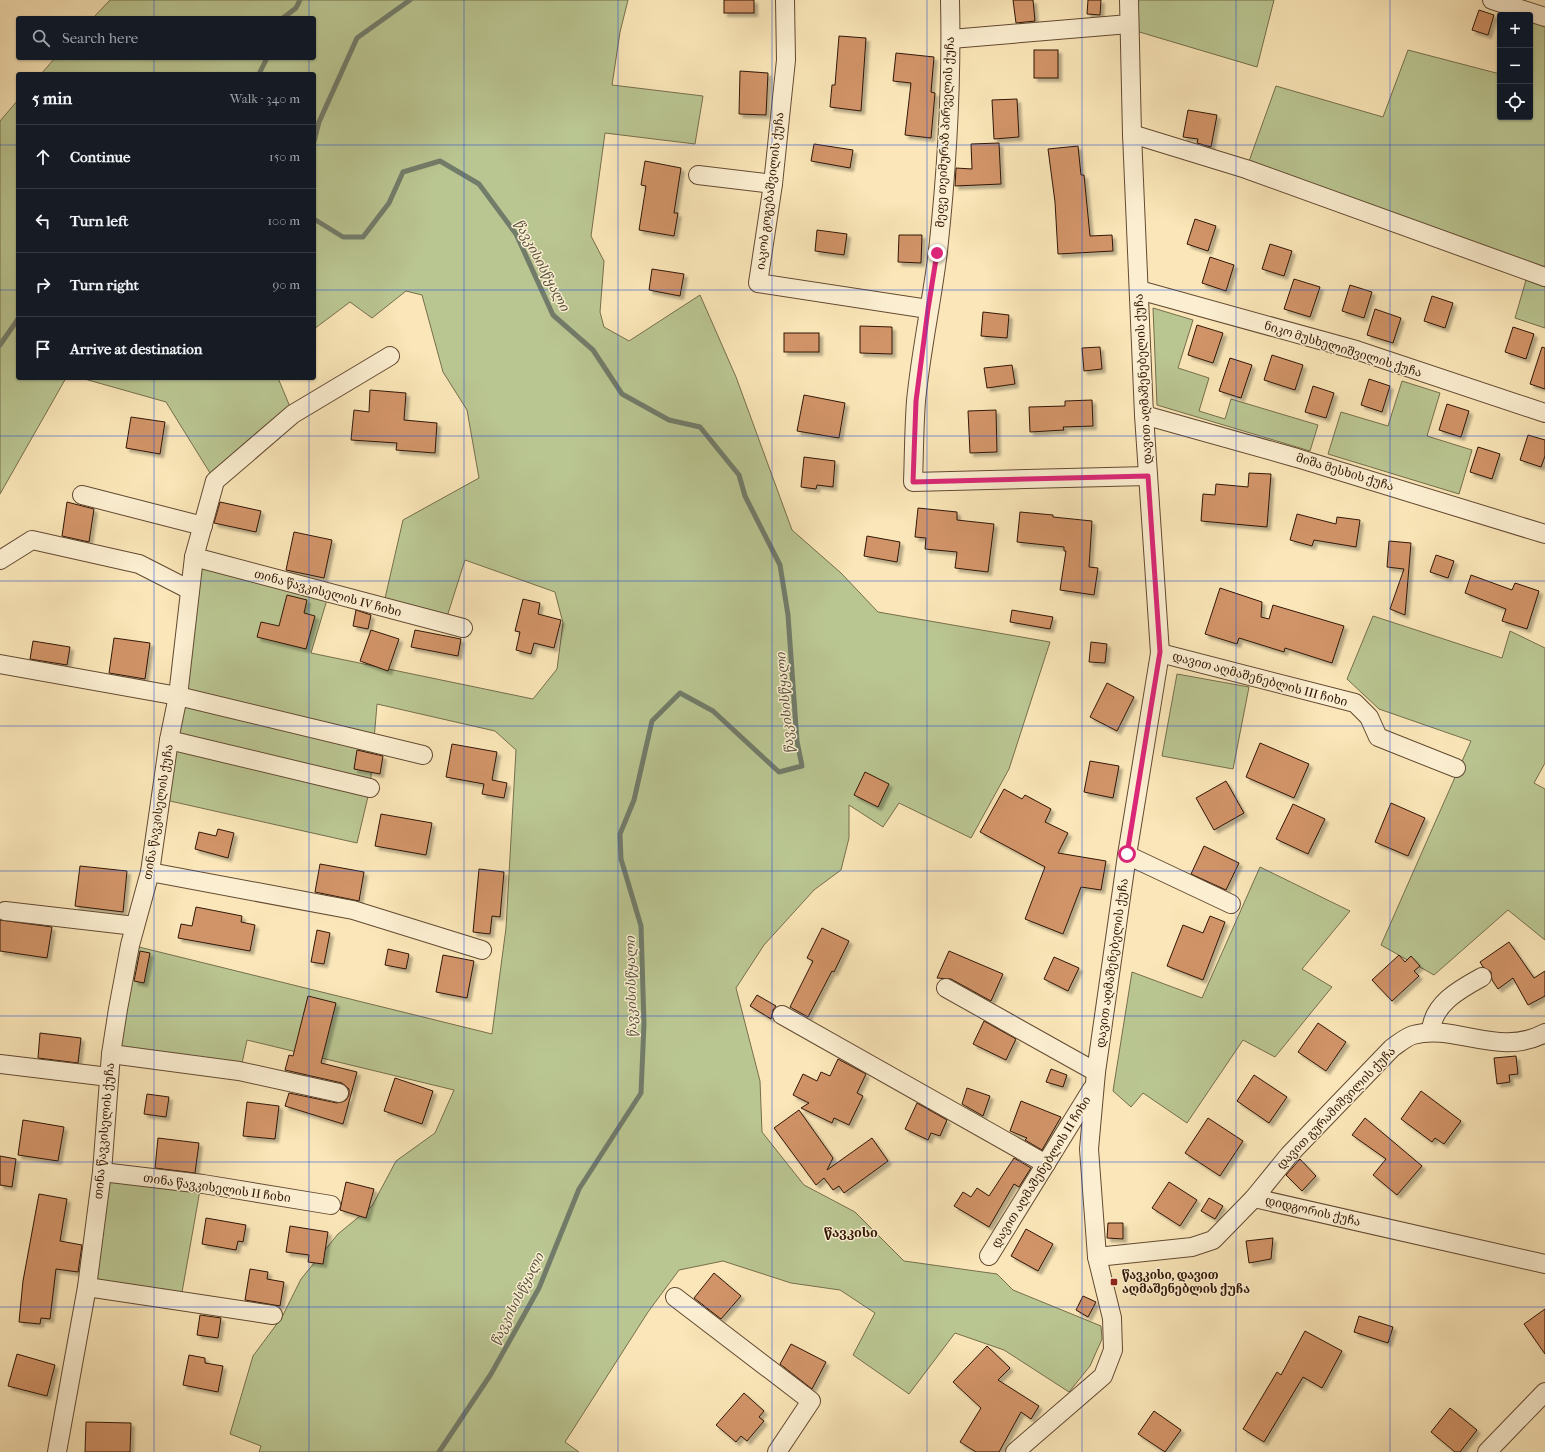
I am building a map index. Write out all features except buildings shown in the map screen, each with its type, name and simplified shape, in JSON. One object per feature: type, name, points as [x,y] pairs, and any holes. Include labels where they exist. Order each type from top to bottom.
[{"type":"street","name":"იაკობ გოგებაშვილის ქუჩა","points":[[785,0],[786,60],[773,184],[758,283],[928,309]]},
{"type":"street","name":"მეფე თეიმურაზ პირველის ქუჩა","points":[[950,0],[951,39],[945,179],[937,253],[916,401],[913,482],[1148,476]]},
{"type":"street","name":"დავით აღმაშენებელის ქუჩა","points":[[1014,1452],[1103,1376],[1113,1350],[1112,1318],[1097,1257],[1089,1149],[1095,1080],[1127,854],[1160,652],[1144,415],[1132,134],[1129,0]]},
{"type":"street","points":[[1492,0],[1545,17]]},
{"type":"street","points":[[951,39],[1129,24]]},
{"type":"street","points":[[1132,134],[1246,169],[1545,277]]},
{"type":"street","points":[[698,175],[773,184]]},
{"type":"street","name":"ნიკო მუსხელიშვილის ქუჩა","points":[[1139,290],[1356,350],[1545,413]]},
{"type":"street","name":"თინა წავკისელის ქუჩა","points":[[57,1452],[87,1287],[102,1172],[111,1054],[118,1009],[135,926],[150,872],[169,740],[178,696],[194,557],[215,481],[293,414],[390,356]]},
{"type":"street","name":"მიშა მესხის ქუჩა","points":[[1144,415],[1304,460],[1545,534]]},
{"type":"street","points":[[82,495],[203,526]]},
{"type":"street","points":[[0,560],[32,540],[139,564],[190,590]]},
{"type":"street","name":"თინა წავკისელის IV ჩიხი","points":[[194,557],[463,628]]},
{"type":"street","name":"დავით აღმაშენებლის III ჩიხი","points":[[1160,652],[1355,703],[1369,717],[1378,737],[1456,768]]},
{"type":"street","points":[[0,664],[178,696],[423,755]]},
{"type":"street","points":[[169,740],[370,788]]},
{"type":"street","points":[[1127,854],[1231,904]]},
{"type":"street","points":[[150,872],[353,910],[482,950]]},
{"type":"street","points":[[5,911],[135,926]]},
{"type":"street","points":[[1431,1032],[1431,1022],[1440,1007],[1455,992],[1482,976]]},
{"type":"street","points":[[946,988],[1095,1080]]},
{"type":"street","points":[[782,1015],[1046,1164]]},
{"type":"street","name":"დავით გურამიშვილის ქუჩა","points":[[1254,1198],[1289,1155],[1392,1048],[1411,1035],[1431,1032],[1494,1042],[1518,1042],[1545,1033]]},
{"type":"street","points":[[111,1054],[239,1071],[339,1093]]},
{"type":"street","points":[[0,1064],[109,1077]]},
{"type":"street","name":"დავით აღმაშენებლის II ჩიხი","points":[[989,1256],[1046,1164],[1095,1080]]},
{"type":"street","name":"თინა წავკისელის II ჩიხი","points":[[102,1172],[203,1184],[331,1206]]},
{"type":"street","name":"დიდგორის ქუჩა","points":[[1097,1257],[1192,1247],[1213,1240],[1254,1198],[1545,1264]]},
{"type":"street","points":[[87,1287],[273,1315]]},
{"type":"street","points":[[675,1297],[811,1401],[777,1452]]},
{"type":"street","points":[[1487,1452],[1545,1392]]},
{"type":"green space","points":[[110,0],[628,0],[620,32],[612,85],[703,96],[695,144],[605,133],[591,236],[604,261],[600,312],[604,327],[629,341],[700,295],[736,377],[792,530],[841,573],[878,612],[1050,642],[1009,769],[971,838],[899,803],[883,827],[849,805],[849,838],[841,870],[814,890],[764,945],[736,988],[760,1081],[762,1132],[804,1185],[855,1212],[904,1261],[997,1274],[1013,1290],[1101,1326],[1102,1339],[1090,1366],[1069,1392],[1004,1350],[955,1333],[909,1394],[853,1355],[875,1313],[840,1290],[791,1283],[723,1261],[679,1270],[648,1312],[565,1442],[579,1452],[259,1452],[261,1446],[230,1434],[253,1356],[282,1317],[301,1279],[338,1234],[372,1206],[396,1161],[435,1133],[454,1090],[247,1040],[241,1068],[117,1052],[135,946],[492,1034],[506,928],[516,750],[495,731],[377,704],[370,788],[357,843],[161,799],[194,557],[329,593],[311,653],[533,699],[557,669],[563,623],[555,592],[465,560],[445,623],[383,607],[403,520],[479,478],[467,410],[443,372],[422,295],[406,291],[372,318],[350,302],[316,328],[316,72],[43,72],[53,60],[316,60],[316,16],[95,16]]},
{"type":"green space","points":[[1136,0],[1274,0],[1257,67],[1136,31]]},
{"type":"green space","points":[[1533,22],[1545,26],[1545,271],[1248,164],[1276,86],[1383,117],[1408,50],[1497,73],[1497,120],[1533,120]]},
{"type":"green space","points":[[16,102],[16,380],[65,380],[0,494],[0,121]]},
{"type":"green space","points":[[1526,280],[1545,287],[1545,328],[1515,318]]},
{"type":"green space","points":[[1153,308],[1193,320],[1178,368],[1209,378],[1199,411],[1225,419],[1231,399],[1318,425],[1310,451],[1157,405]]},
{"type":"green space","points":[[88,380],[279,380],[293,414],[215,481],[166,402]]},
{"type":"green space","points":[[1402,381],[1440,393],[1427,436],[1472,450],[1459,494],[1328,454],[1341,412],[1388,426]]},
{"type":"green space","points":[[1373,616],[1502,658],[1510,631],[1545,648],[1545,763],[1534,783],[1545,789],[1545,940],[1508,910],[1434,975],[1381,945],[1471,741],[1379,709],[1347,679]]},
{"type":"green space","points":[[1177,674],[1249,687],[1233,769],[1162,756]]},
{"type":"green space","points":[[1260,867],[1350,911],[1302,969],[1332,987],[1275,1057],[1243,1040],[1187,1123],[1143,1093],[1131,1107],[1113,1091],[1132,972],[1202,998]]},
{"type":"green space","points":[[107,1179],[200,1190],[181,1298],[93,1285]]},
{"type":"waterway","points":[[286,16],[296,8],[300,0]]},
{"type":"waterway","name":"წავკისისწყალი","points":[[316,133],[319,122],[357,38],[410,0]]},
{"type":"waterway","points":[[260,72],[266,60]]},
{"type":"waterway","name":"წავკისისწყალი","points":[[316,220],[343,237],[363,237],[389,203],[403,172],[440,161],[479,184],[516,234],[553,315],[593,350],[622,394],[669,420],[700,427],[739,475],[745,496],[780,565],[788,615],[797,741],[802,766],[779,772],[713,711],[680,693],[652,721],[634,800],[620,834],[621,859],[641,926],[644,1024],[641,1093],[579,1189],[539,1288],[491,1374],[439,1452]]},
{"type":"waterway","points":[[0,345],[16,322]]},
{"type":"place","name":"წავკისი, დავით აღმაშენებლის ქუჩა","points":[[1114,1282]]},
{"type":"district","name":"წავკისი","points":[[851,1232]]},
{"type":"route","points":[[937,253],[916,401],[913,482],[1148,476],[1160,652],[1127,854]]}]
